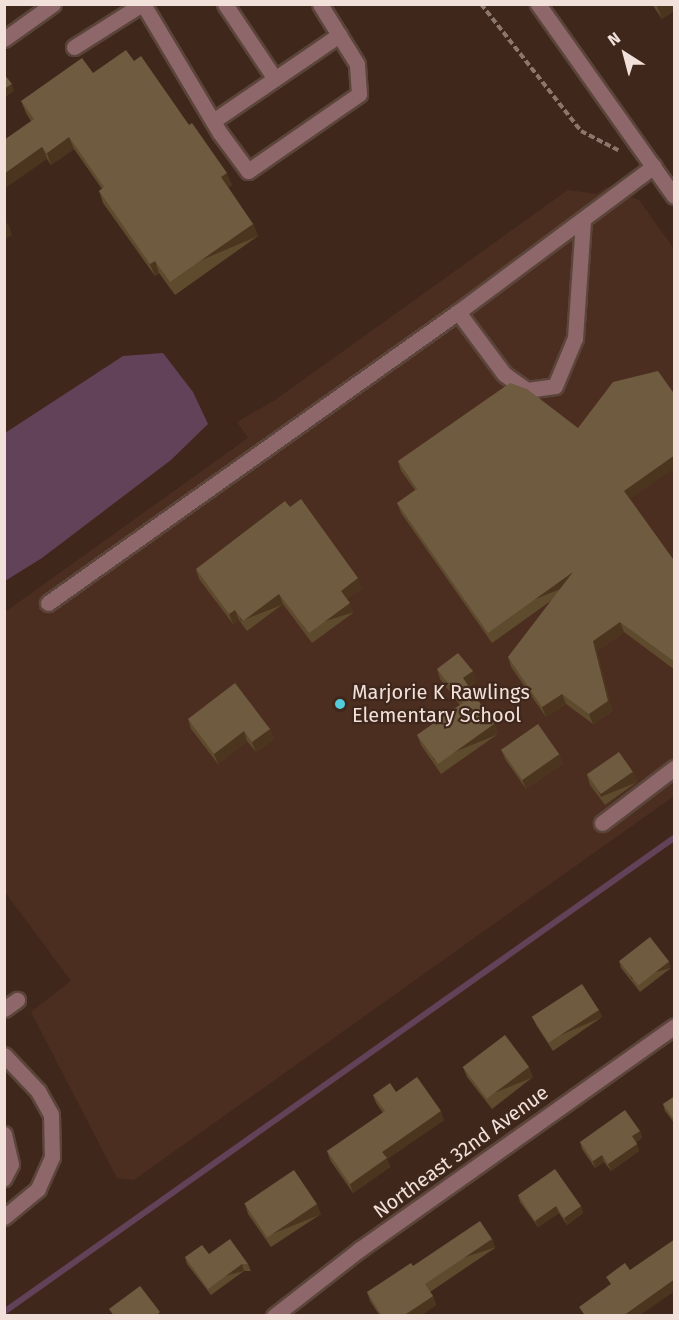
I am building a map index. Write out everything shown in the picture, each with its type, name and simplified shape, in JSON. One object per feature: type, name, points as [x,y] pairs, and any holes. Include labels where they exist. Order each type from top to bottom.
[{"type":"street","points":[[4,39],[53,4]]},
{"type":"street","points":[[74,47],[142,4],[213,121],[248,171],[359,94],[357,64],[320,4]]},
{"type":"street","points":[[225,4],[275,79]]},
{"type":"street","points":[[538,4],[675,195]]},
{"type":"street","points":[[213,121],[339,35]]},
{"type":"street","points":[[48,603],[458,312],[654,166]]},
{"type":"street","points":[[458,312],[504,374],[527,390],[555,386],[575,338],[583,220]]},
{"type":"street","points":[[602,823],[675,768]]},
{"type":"street","name":"Northeast 32nd Avenue","points":[[274,1316],[360,1249],[675,1027]]},
{"type":"street","points":[[4,1055],[38,1091],[51,1114],[52,1157],[38,1189],[4,1217]]},
{"type":"street","points":[[4,1134],[11,1164],[4,1178]]},
{"type":"path","points":[[481,4],[580,131],[619,150]]},
{"type":"shaded area","name":"Marjorie K Rawlings Elementary School","points":[[606,187],[639,200],[674,249],[674,796],[134,1180],[117,1178],[31,1012],[71,981],[5,892],[5,612],[248,438],[237,422],[275,400],[568,190],[597,194]]},
{"type":"shaded area","points":[[163,353],[193,392],[208,424],[171,460],[42,558],[5,581],[5,433],[123,356]]},
{"type":"building","points":[[126,50],[134,61],[141,56],[189,125],[192,123],[227,173],[221,177],[253,224],[170,282],[155,261],[150,264],[99,191],[104,187],[69,137],[47,153],[42,147],[4,174],[4,140],[34,119],[21,101],[82,58],[93,73]]},
{"type":"building","points":[[4,74],[12,84],[4,89]]},
{"type":"building","points":[[658,371],[675,395],[675,455],[624,491],[675,562],[675,662],[620,622],[593,641],[608,701],[589,714],[562,694],[542,707],[508,657],[573,572],[488,633],[397,503],[417,489],[398,461],[510,383],[527,389],[578,428],[613,382]]},
{"type":"building","points":[[301,499],[358,578],[341,591],[350,603],[309,633],[279,594],[243,621],[235,610],[229,614],[196,569],[285,501],[290,507]]},
{"type":"building","points":[[458,653],[473,671],[463,678],[494,724],[438,764],[417,735],[463,703],[437,669]]},
{"type":"building","points":[[235,683],[270,729],[252,742],[244,731],[214,754],[188,719]]},
{"type":"building","points":[[538,724],[559,754],[522,780],[501,750]]},
{"type":"building","points":[[619,752],[633,772],[601,794],[587,774]]},
{"type":"building","points":[[650,937],[669,961],[638,985],[619,961]]},
{"type":"building","points":[[582,984],[599,1010],[549,1043],[532,1017]]},
{"type":"building","points":[[505,1035],[529,1067],[487,1099],[463,1067]]},
{"type":"building","points":[[417,1077],[441,1111],[382,1152],[387,1158],[350,1184],[327,1151],[385,1111],[373,1095],[390,1083],[396,1092]]},
{"type":"building","points":[[675,1096],[675,1121],[663,1104]]},
{"type":"building","points":[[625,1110],[640,1131],[632,1136],[637,1144],[608,1164],[602,1155],[593,1161],[580,1142]]},
{"type":"building","points":[[555,1169],[581,1206],[564,1218],[556,1206],[535,1221],[518,1195]]},
{"type":"building","points":[[294,1170],[317,1204],[267,1238],[244,1204]]},
{"type":"building","points":[[480,1221],[492,1239],[425,1284],[433,1296],[403,1316],[382,1316],[367,1292],[411,1263],[413,1266]]},
{"type":"building","points":[[230,1239],[248,1264],[242,1264],[208,1289],[185,1257],[202,1245],[209,1254]]},
{"type":"building","points":[[675,1239],[675,1279],[623,1316],[581,1316],[584,1314],[579,1307],[611,1284],[606,1277],[625,1263],[630,1270]]},
{"type":"building","points":[[140,1286],[160,1312],[156,1316],[114,1316],[109,1309]]},
{"type":"waterway","points":[[4,1312],[674,838]]},
{"type":"place","name":"Marjorie K Rawlings Elementary School","points":[[340,704]]}]
